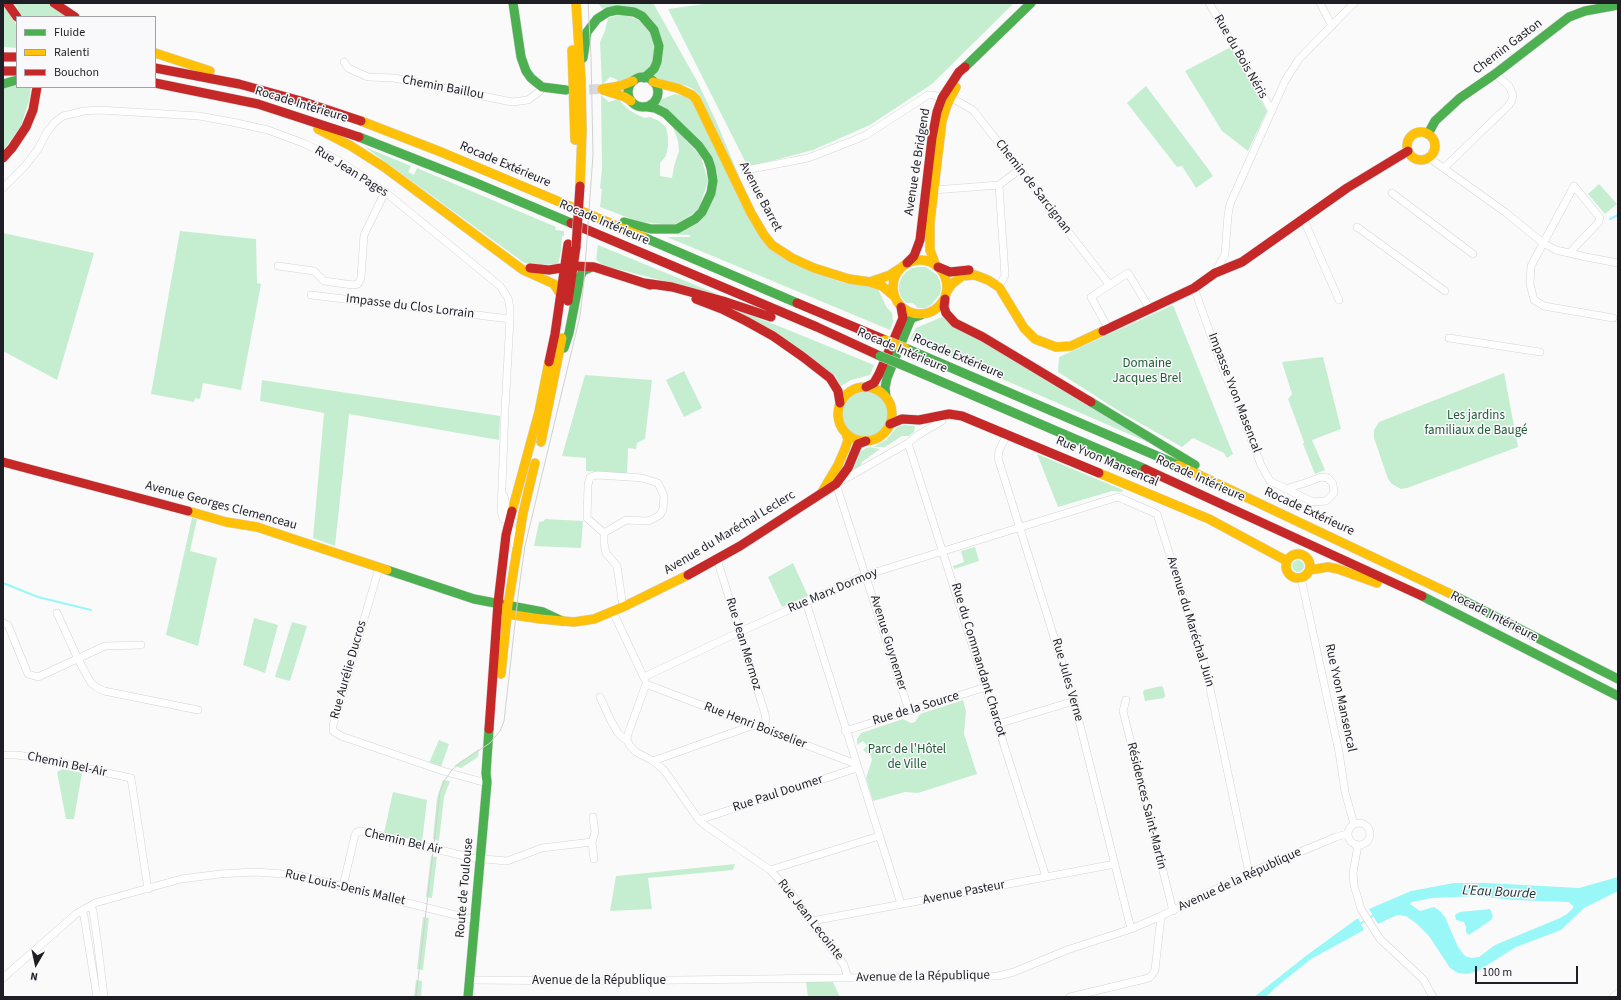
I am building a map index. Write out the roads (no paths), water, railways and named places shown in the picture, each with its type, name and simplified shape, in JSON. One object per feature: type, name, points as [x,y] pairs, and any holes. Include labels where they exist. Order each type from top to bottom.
[{"type":"main road","points":[[7,3],[16,16]]},
{"type":"main road","points":[[54,3],[74,16]]},
{"type":"main road","points":[[513,3],[523,63],[531,78],[542,87],[566,90]]},
{"type":"main road","points":[[569,3],[572,43],[573,120],[575,131],[577,184]]},
{"type":"main road","points":[[556,371],[572,246],[582,131],[581,70],[576,3]]},
{"type":"main road","name":"Avenue de Bridgend","points":[[907,263],[914,256],[920,240],[934,124],[946,98],[969,64],[1031,3]]},
{"type":"main road","name":"Chemin Gaston","points":[[1428,134],[1435,121],[1460,98],[1495,74],[1569,17],[1584,7],[1618,5]]},
{"type":"main road","points":[[581,70],[586,35],[592,24],[600,16],[608,12],[625,10],[642,16],[651,26],[657,37],[659,46],[657,62],[654,69],[644,78],[620,86],[602,89],[625,97],[638,107],[654,108],[665,113],[699,146],[708,159],[713,181],[708,202],[695,219],[682,227],[666,230],[651,229],[591,215]]},
{"type":"main road","points":[[156,54],[208,69],[239,84]]},
{"type":"main road","points":[[3,57],[16,57]]},
{"type":"main road","name":"Rocade Extérieure","points":[[156,68],[239,84],[301,101],[363,122],[441,152],[905,348],[1167,461],[1424,580],[1618,679]]},
{"type":"main road","points":[[3,71],[16,71]]},
{"type":"main road","points":[[644,78],[653,82],[658,90],[656,100]]},
{"type":"main road","points":[[3,84],[16,80]]},
{"type":"main road","points":[[631,101],[628,93],[630,84],[633,81]]},
{"type":"main road","name":"Avenue Barret","points":[[653,82],[685,91],[692,95],[699,104],[751,213],[764,235],[772,245],[792,258],[814,268],[849,279],[870,282],[882,286],[894,296]]},
{"type":"main road","name":"Rocade Intérieure","points":[[156,83],[194,90],[286,112],[344,131],[434,165],[803,321],[880,356],[1169,479],[1431,600],[1618,696]]},
{"type":"main road","points":[[3,158],[12,148],[26,127],[33,110],[37,88]]},
{"type":"main road","points":[[648,107],[667,92],[685,91]]},
{"type":"main road","name":"Avenue de Bridgend","points":[[937,266],[928,242],[946,98]]},
{"type":"main road","points":[[286,112],[351,146],[384,167],[508,257],[523,270],[554,284],[561,295]]},
{"type":"main road","points":[[1420,132],[1428,134],[1431,136],[1435,144],[1434,151],[1428,157],[1421,159],[1413,157],[1408,151],[1408,142],[1412,135],[1420,132]]},
{"type":"main road","points":[[508,257],[525,266],[539,270],[569,267],[594,267],[644,282],[722,309],[773,336],[830,378],[838,391],[840,403],[838,411],[839,422],[846,433],[858,440],[866,441],[880,436],[890,424],[892,417],[885,388],[910,321],[917,316],[936,310],[952,284],[962,276],[968,274],[980,276],[999,287],[1024,328],[1035,339],[1048,345],[1064,347],[1194,288],[1215,273],[1242,262],[1347,188],[1408,151]]},
{"type":"main road","points":[[922,315],[907,312],[901,307],[894,296],[892,286],[894,277],[899,269],[907,263],[923,260],[950,272],[968,270],[982,272],[1001,283],[1023,318],[1038,334],[1056,341],[1080,341]]},
{"type":"main road","points":[[937,266],[947,282],[944,307],[950,319],[955,323],[983,337],[1192,464],[1244,490],[1301,522]]},
{"type":"main road","name":"Route de Toulouse","points":[[468,997],[481,859],[498,604],[504,548],[535,430],[555,334],[561,295],[569,267]]},
{"type":"main road","points":[[556,371],[569,333],[580,277],[583,271],[594,267]]},
{"type":"main road","name":"Avenue Barret","points":[[870,282],[890,275],[899,269]]},
{"type":"main road","points":[[644,282],[672,287],[750,309],[815,334],[880,356]]},
{"type":"main road","points":[[840,403],[853,389],[874,383],[903,318],[901,307]]},
{"type":"main road","name":"Route de Toulouse","points":[[487,782],[491,774],[508,610],[522,516],[548,414],[556,371]]},
{"type":"main road","points":[[866,386],[880,391],[909,419]]},
{"type":"main road","name":"Rue Yvon Mansencal","points":[[890,424],[902,419],[919,420],[949,414],[962,416],[1209,519],[1287,561]]},
{"type":"main road","name":"Avenue du Maréchal Leclerc","points":[[821,494],[835,471],[845,449],[848,440],[846,433]]},
{"type":"main road","name":"Avenue du Maréchal Leclerc","points":[[508,610],[562,621],[583,621],[613,612],[717,559],[836,484],[848,468],[858,444],[866,441]]},
{"type":"main road","name":"Avenue Georges Clemenceau","points":[[3,462],[154,501],[226,522],[257,527],[379,568],[474,598],[498,604]]},
{"type":"main road","points":[[1310,570],[1308,558],[1301,554],[1293,555],[1287,561],[1286,568],[1290,576],[1297,579],[1305,576],[1310,570],[1328,567],[1338,569],[1392,589],[1431,600]]},
{"type":"main road","points":[[498,604],[508,610]]},
{"type":"street","name":"Rue du Bois Néris","points":[[1209,3],[1272,111]]},
{"type":"street","points":[[1320,3],[1332,26]]},
{"type":"street","points":[[1215,273],[1225,254],[1230,204],[1285,81],[1298,59],[1354,3]]},
{"type":"street","name":"Chemin Baillou","points":[[344,62],[348,68],[368,77],[394,78],[512,102],[528,100],[540,91],[542,87]]},
{"type":"street","points":[[1444,168],[1509,105],[1512,100],[1513,95],[1509,86],[1495,74]]},
{"type":"street","points":[[746,170],[808,158],[866,135],[928,95],[946,98]]},
{"type":"street","name":"Chemin de Sarcignan","points":[[946,98],[974,110],[1019,170],[1109,284]]},
{"type":"street","name":"Rue Jean Pages","points":[[3,188],[25,166],[55,122],[63,116],[72,113],[99,110],[199,116],[232,122],[268,130],[303,143],[338,160],[386,192],[500,286],[508,298],[510,319],[505,408],[503,491],[501,502],[502,517],[510,521]]},
{"type":"street","points":[[1428,157],[1505,212],[1544,243],[1556,250],[1618,263]]},
{"type":"street","points":[[934,190],[999,185],[1019,170]]},
{"type":"street","points":[[999,185],[1005,275],[1001,283]]},
{"type":"street","points":[[1571,253],[1598,223],[1600,218],[1574,186],[1531,266],[1530,284],[1534,300],[1544,306],[1613,318]]},
{"type":"street","points":[[278,266],[314,271],[324,281],[353,285],[358,284],[360,281],[364,235],[386,192]]},
{"type":"street","points":[[1392,193],[1473,254]]},
{"type":"street","points":[[1303,218],[1339,300]]},
{"type":"street","points":[[1357,227],[1445,291]]},
{"type":"street","points":[[1108,328],[1091,296],[1128,274],[1150,309]]},
{"type":"street","name":"Impasse Yvon Masencal","points":[[1194,288],[1224,372],[1239,406],[1261,465],[1270,481],[1285,489],[1313,502],[1326,501],[1334,493],[1333,484],[1328,478],[1321,477],[1285,489]]},
{"type":"street","name":"Impasse du Clos Lorrain","points":[[311,295],[510,319]]},
{"type":"street","points":[[1449,338],[1540,352]]},
{"type":"street","points":[[918,435],[919,420]]},
{"type":"street","points":[[836,484],[908,443],[918,435],[942,421]]},
{"type":"street","name":"Rue Jules Verne","points":[[1007,434],[999,451],[998,458],[1074,701],[1116,864],[1131,929]]},
{"type":"street","name":"Rue du Commandant Charcot","points":[[908,443],[1046,877]]},
{"type":"street","points":[[604,533],[626,520],[647,521],[660,515],[663,509],[664,496],[658,483],[642,478],[597,475],[590,478],[587,518],[604,533],[606,553],[617,566],[623,607]]},
{"type":"street","name":"Avenue Guynemer","points":[[836,484],[909,711]]},
{"type":"street","name":"Avenue du Maréchal Juin","points":[[1020,527],[1118,497],[1157,514],[1207,674],[1249,873]]},
{"type":"street","points":[[513,578],[510,568],[514,536],[510,521],[518,519],[522,516]]},
{"type":"street","name":"Rue Marx Dormoy","points":[[645,681],[654,672],[866,575],[1020,527]]},
{"type":"street","name":"Rue Jean Mermoz","points":[[717,559],[765,714],[766,720],[763,728]]},
{"type":"street","name":"Rue Aurélie Ducros","points":[[379,568],[332,725],[333,731],[340,736],[443,771],[478,781],[487,782]]},
{"type":"street","name":"Rue Yvon Mansencal","points":[[1301,578],[1339,752],[1345,792],[1354,824]]},
{"type":"street","points":[[806,602],[845,731],[901,904]]},
{"type":"street","points":[[613,612],[645,681],[627,740]]},
{"type":"street","points":[[57,613],[78,659],[91,683],[104,691],[198,710]]},
{"type":"street","points":[[3,623],[8,625],[28,674],[38,677],[105,646],[141,646]]},
{"type":"street","name":"Rue Henri Boisselier","points":[[645,681],[654,687],[763,728],[857,766]]},
{"type":"street","name":"Rue de la Source","points":[[845,731],[986,687]]},
{"type":"street","name":"Rue Jean Lecointe","points":[[600,697],[618,733],[627,740],[636,752],[653,761],[664,770],[699,820],[770,870],[790,892],[844,965],[847,975],[851,978]]},
{"type":"street","name":"Résidences Saint-Martin","points":[[1126,700],[1123,711],[1173,911]]},
{"type":"street","points":[[998,724],[1074,701]]},
{"type":"street","points":[[653,761],[754,725]]},
{"type":"street","name":"Chemin Bel-Air","points":[[3,756],[16,754],[131,778],[148,889]]},
{"type":"street","name":"Rue Paul Doumer","points":[[699,820],[857,766]]},
{"type":"street","points":[[593,817],[595,832],[592,842],[594,859]]},
{"type":"street","points":[[1361,823],[1364,824],[1369,830],[1369,837],[1362,844],[1358,845],[1350,840],[1348,834],[1349,828],[1354,824],[1361,823]]},
{"type":"street","name":"Chemin Bel Air","points":[[343,886],[355,834],[361,831],[481,859]]},
{"type":"street","name":"Avenue de la République","points":[[470,980],[534,981],[998,976],[1014,972],[1068,950],[1131,929],[1173,911],[1249,873],[1336,837],[1348,834]]},
{"type":"street","points":[[770,870],[879,836]]},
{"type":"street","points":[[481,859],[507,861],[542,848],[592,842]]},
{"type":"street","points":[[1358,845],[1353,873],[1354,885],[1362,909],[1374,931],[1385,945],[1423,979],[1432,997]]},
{"type":"street","name":"Avenue Pasteur","points":[[812,921],[1116,864]]},
{"type":"street","name":"Rue Louis-Denis Mallet","points":[[3,978],[82,911],[95,903],[181,879],[220,874],[255,872],[297,875],[475,920]]},
{"type":"street","points":[[90,906],[93,911],[104,997]]},
{"type":"street","points":[[82,911],[97,997]]},
{"type":"street","points":[[1070,997],[1149,978],[1155,970],[1161,916]]},
{"type":"street","points":[[1613,997],[1618,993]]},
{"type":"water","points":[[1618,877],[1618,891],[1584,908],[1561,930],[1516,947],[1478,971],[1467,974],[1458,973],[1450,968],[1429,936],[1406,916],[1397,915],[1378,924],[1369,909],[1411,891],[1454,883],[1486,883],[1579,888]],"holes":[[[1477,896],[1513,900],[1569,902],[1574,907],[1560,918],[1495,945],[1479,957],[1471,958],[1465,956],[1458,947],[1445,917],[1440,911],[1434,907],[1420,911],[1410,904],[1412,902],[1432,898]]]},
{"type":"water","points":[[1490,909],[1493,916],[1491,920],[1469,935],[1466,932],[1464,922],[1456,920],[1455,915],[1460,912]]},
{"type":"water","points":[[1358,918],[1364,930],[1311,959],[1266,997],[1254,997],[1307,955]]},
{"type":"waterway","points":[[1610,219],[1618,215]]},
{"type":"waterway","points":[[3,583],[38,597],[91,610]]},
{"type":"waterway","name":"L'Eau Bourde","points":[[1360,924],[1375,914]]},
{"type":"tunnel","points":[[574,90],[602,89]]},
{"type":"tram line","points":[[416,997],[440,792],[444,781],[452,770],[461,762],[490,743],[500,731],[504,721],[525,546],[580,316],[593,155],[591,57],[588,3]]},
{"type":"park label","name":"Domaine Jacques Brel","points":[[1147,372]]},
{"type":"park label","name":"Les jardins familiaux de Baugé","points":[[1476,424]]},
{"type":"park label","name":"Parc de l'Hôtel de Ville","points":[[907,758]]}]
